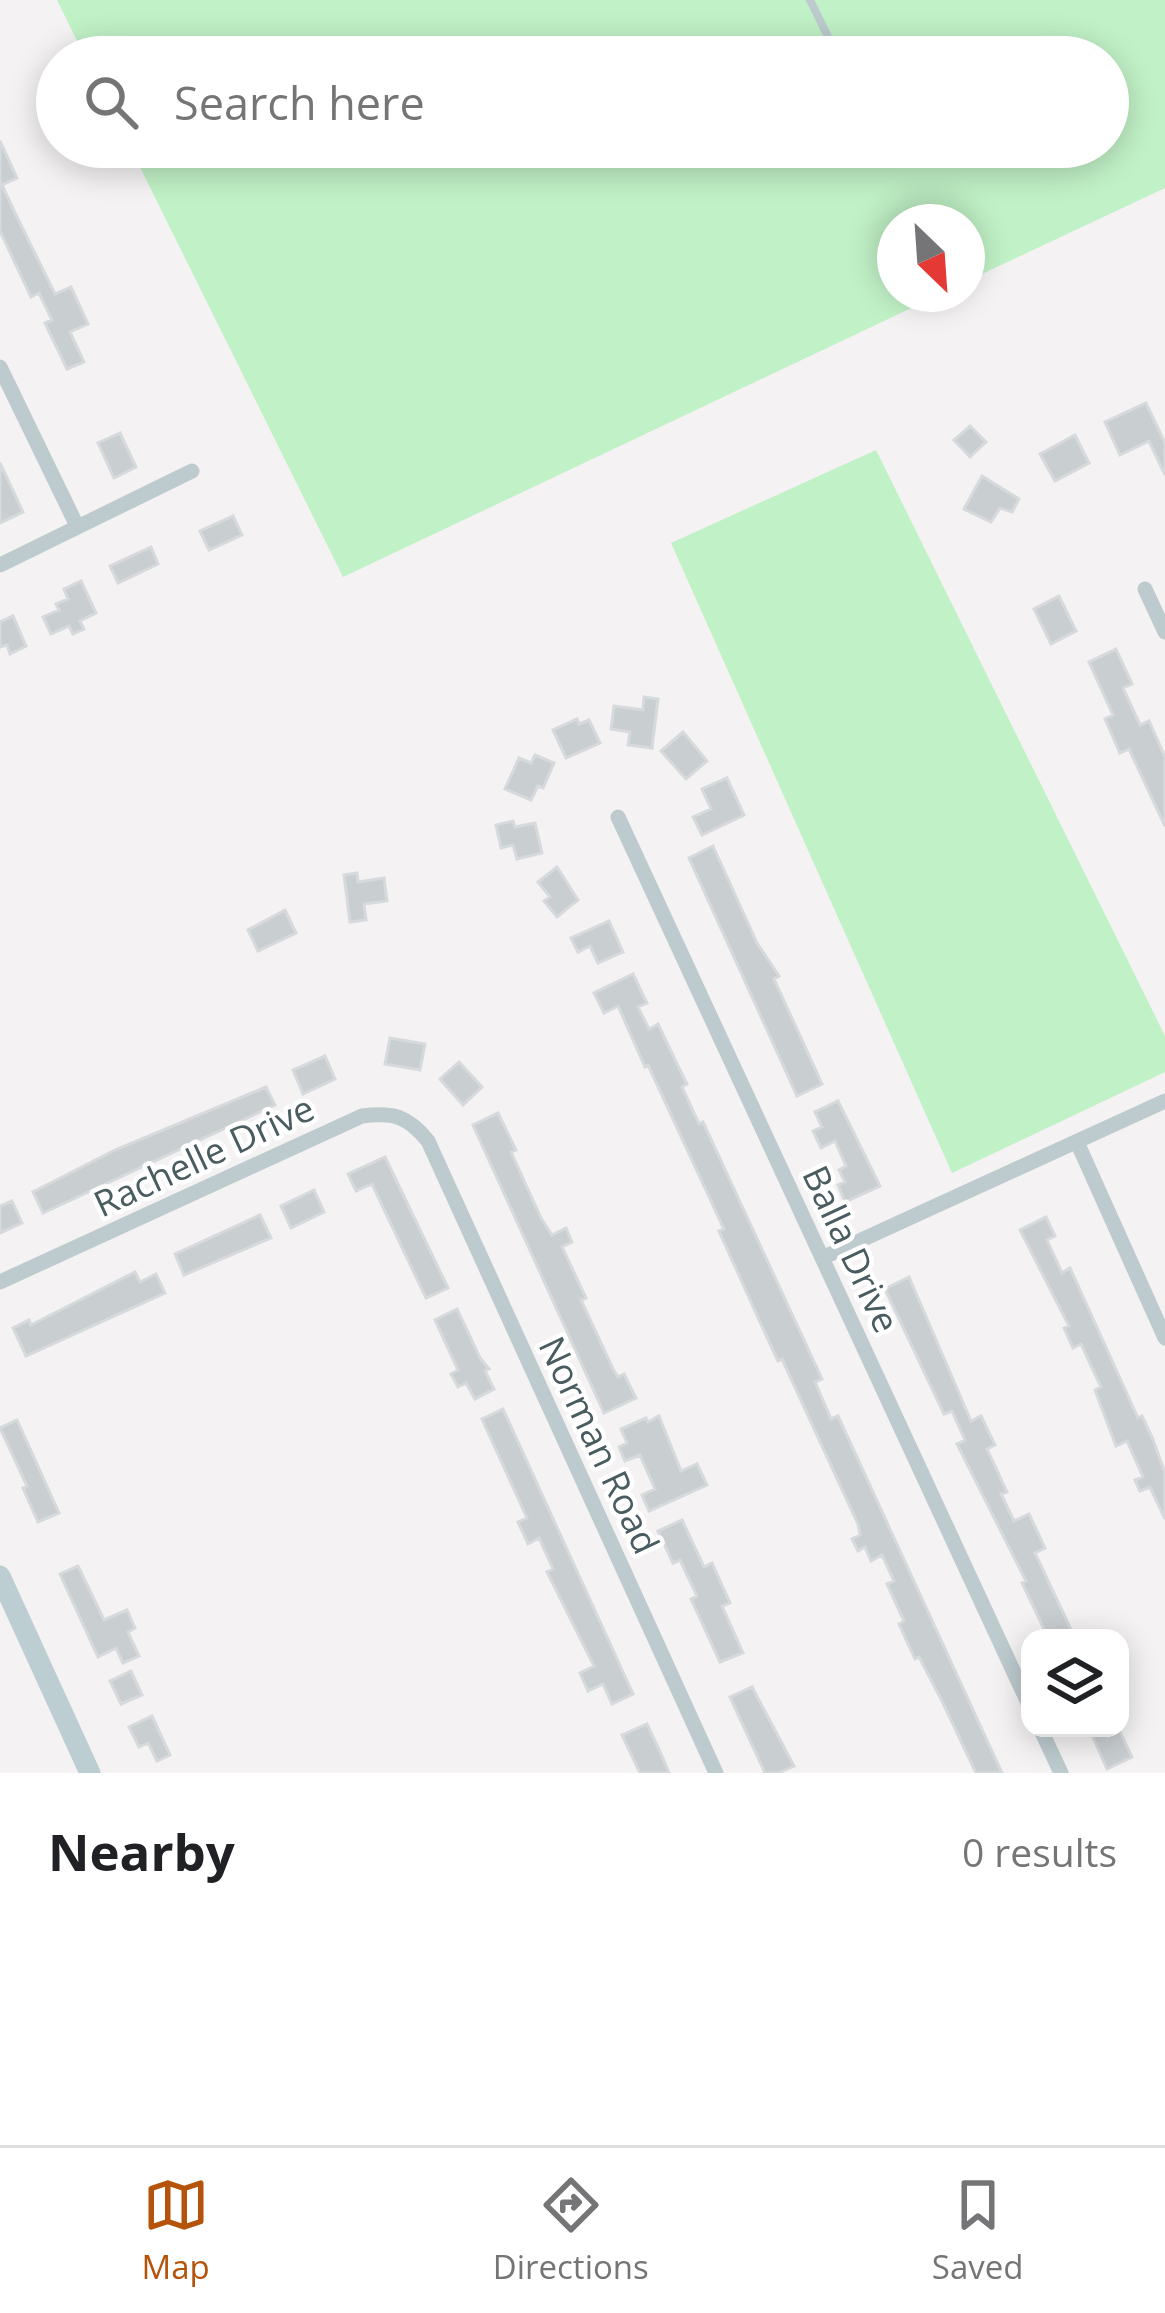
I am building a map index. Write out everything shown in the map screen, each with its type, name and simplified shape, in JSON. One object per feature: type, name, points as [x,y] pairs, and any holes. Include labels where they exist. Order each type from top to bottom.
[{"type":"main road","points":[[0,1576],[90,1773]]},
{"type":"street","points":[[0,367],[77,526]]},
{"type":"street","points":[[0,565],[192,470]]},
{"type":"street","points":[[1145,589],[1165,632]]},
{"type":"street","name":"Balla Drive","points":[[618,817],[1021,1688]]},
{"type":"street","points":[[822,1258],[1165,1101]]},
{"type":"street","name":"Rachelle Drive","points":[[0,1282],[362,1116],[392,1113],[414,1124],[428,1141]]},
{"type":"street","name":"Norman Road","points":[[428,1141],[716,1773]]},
{"type":"street","points":[[1077,1142],[1165,1338]]},
{"type":"street","points":[[1044,1737],[1061,1773]]},
{"type":"lane","points":[[810,0],[828,36]]},
{"type":"green space","points":[[57,0],[1165,0],[1165,188],[985,273],[985,204],[877,204],[877,312],[903,312],[343,577],[140,168],[1129,168],[1129,36],[75,36]]},
{"type":"green space","points":[[876,450],[1165,1036],[1165,1072],[952,1173],[671,543]]},
{"type":"building","points":[[0,141],[17,178],[2,185],[15,213],[55,294],[71,287],[88,324],[70,332],[84,362],[67,369],[45,323],[52,320],[39,293],[31,297],[0,231]]},
{"type":"building","points":[[1146,403],[1165,443],[1165,475],[1149,441],[1120,455],[1105,422]]},
{"type":"building","points":[[970,426],[986,442],[970,457],[954,440]]},
{"type":"building","points":[[120,433],[136,467],[114,478],[98,443]]},
{"type":"building","points":[[1075,435],[1089,463],[1055,481],[1040,454]]},
{"type":"building","points":[[0,463],[23,512],[0,523]]},
{"type":"building","points":[[982,476],[1019,499],[1012,512],[1000,508],[991,522],[964,509]]},
{"type":"building","points":[[233,516],[242,535],[209,550],[200,531]]},
{"type":"building","points":[[151,547],[158,564],[118,583],[110,566]]},
{"type":"building","points":[[81,581],[96,613],[80,621],[84,629],[73,634],[69,626],[51,634],[43,617],[59,610],[56,604],[68,599],[64,589]]},
{"type":"building","points":[[1059,596],[1076,631],[1051,644],[1034,609]]},
{"type":"building","points":[[13,616],[26,646],[10,654],[7,645],[0,647],[0,622]]},
{"type":"building","points":[[1116,649],[1132,684],[1123,688],[1140,725],[1149,721],[1165,757],[1165,826],[1129,749],[1120,753],[1105,719],[1113,715],[1089,662]]},
{"type":"building","points":[[644,697],[658,699],[652,748],[628,745],[630,732],[611,729],[614,706],[643,710]]},
{"type":"building","points":[[577,719],[579,724],[589,720],[600,743],[566,758],[553,730]]},
{"type":"building","points":[[683,732],[707,761],[686,779],[661,751]]},
{"type":"building","points":[[535,755],[554,763],[543,788],[538,786],[531,800],[505,789],[519,758],[531,763]]},
{"type":"building","points":[[727,778],[744,815],[702,835],[693,817],[711,809],[702,789]]},
{"type":"building","points":[[513,821],[515,827],[535,823],[542,853],[517,859],[513,845],[501,848],[496,825]]},
{"type":"building","points":[[713,846],[757,943],[779,976],[774,979],[822,1084],[797,1096],[689,858]]},
{"type":"building","points":[[557,867],[578,900],[557,917],[544,901],[550,897],[538,882]]},
{"type":"building","points":[[357,873],[358,882],[384,878],[387,901],[364,904],[366,920],[350,922],[344,875]]},
{"type":"building","points":[[285,910],[296,933],[258,951],[248,930]]},
{"type":"building","points":[[609,921],[623,952],[598,963],[590,946],[578,952],[571,938]]},
{"type":"building","points":[[633,974],[647,1003],[638,1007],[649,1029],[658,1024],[687,1084],[682,1087],[699,1124],[703,1122],[822,1379],[815,1382],[831,1419],[838,1416],[1002,1773],[976,1773],[899,1624],[904,1621],[887,1584],[894,1581],[882,1555],[871,1561],[865,1547],[858,1551],[852,1539],[860,1535],[858,1524],[782,1359],[778,1361],[765,1333],[719,1231],[724,1229],[648,1065],[645,1067],[618,1006],[604,1013],[594,993]]},
{"type":"building","points":[[390,1038],[425,1044],[420,1070],[385,1064]]},
{"type":"building","points":[[325,1056],[335,1079],[303,1094],[293,1070]]},
{"type":"building","points":[[459,1062],[482,1087],[463,1105],[440,1079]]},
{"type":"building","points":[[266,1087],[275,1105],[43,1213],[33,1192],[115,1150]]},
{"type":"building","points":[[838,1101],[880,1186],[845,1202],[838,1185],[845,1182],[839,1170],[846,1166],[835,1141],[821,1148],[813,1131],[822,1127],[815,1112]]},
{"type":"building","points":[[498,1113],[541,1218],[552,1235],[566,1228],[572,1242],[562,1247],[586,1298],[581,1300],[613,1369],[618,1377],[624,1374],[636,1398],[604,1413],[473,1125]]},
{"type":"building","points":[[385,1157],[448,1288],[426,1298],[372,1184],[356,1191],[348,1174]]},
{"type":"building","points":[[314,1190],[324,1212],[291,1228],[281,1206]]},
{"type":"building","points":[[12,1201],[22,1223],[0,1233],[0,1206]]},
{"type":"building","points":[[260,1215],[271,1238],[184,1275],[175,1254]]},
{"type":"building","points":[[1046,1217],[1055,1236],[1047,1240],[1062,1273],[1070,1268],[1138,1418],[1142,1416],[1152,1437],[1165,1473],[1165,1519],[1150,1487],[1140,1491],[1135,1480],[1143,1477],[1127,1441],[1116,1446],[1095,1390],[1101,1387],[1081,1344],[1073,1348],[1064,1328],[1069,1326],[1020,1230]]},
{"type":"building","points":[[135,1272],[140,1282],[156,1274],[165,1293],[26,1356],[13,1328],[29,1320],[31,1325]]},
{"type":"building","points":[[909,1277],[971,1421],[981,1416],[995,1445],[987,1449],[1007,1492],[1001,1494],[1014,1521],[1029,1514],[1045,1548],[1035,1553],[1071,1629],[1044,1629],[1022,1583],[1026,1581],[957,1444],[965,1440],[952,1411],[944,1414],[885,1289]]},
{"type":"building","points":[[457,1309],[489,1369],[485,1371],[494,1389],[475,1399],[466,1383],[458,1387],[451,1374],[458,1370],[435,1320]]},
{"type":"building","points":[[503,1409],[633,1694],[612,1704],[603,1684],[588,1691],[580,1673],[594,1666],[547,1572],[553,1569],[539,1538],[528,1544],[518,1522],[527,1518],[482,1419]]},
{"type":"building","points":[[659,1416],[681,1471],[697,1464],[707,1485],[649,1511],[642,1495],[655,1489],[640,1455],[625,1461],[619,1447],[627,1443],[621,1429]]},
{"type":"building","points":[[17,1420],[59,1513],[38,1522],[0,1428]]},
{"type":"building","points":[[682,1520],[704,1567],[712,1563],[730,1603],[722,1606],[743,1653],[720,1662],[691,1599],[697,1596],[680,1560],[673,1563],[658,1531]]},
{"type":"building","points":[[78,1566],[104,1620],[127,1610],[135,1628],[128,1632],[139,1656],[123,1663],[116,1648],[98,1657],[60,1574]]},
{"type":"building","points":[[131,1671],[142,1695],[121,1704],[110,1681]]},
{"type":"building","points":[[752,1687],[794,1766],[778,1773],[765,1773],[730,1697]]},
{"type":"building","points":[[152,1716],[170,1755],[157,1761],[148,1743],[139,1747],[129,1727]]},
{"type":"building","points":[[647,1724],[669,1773],[640,1773],[622,1735]]},
{"type":"building","points":[[1093,1737],[1122,1737],[1132,1757],[1107,1769]]}]
